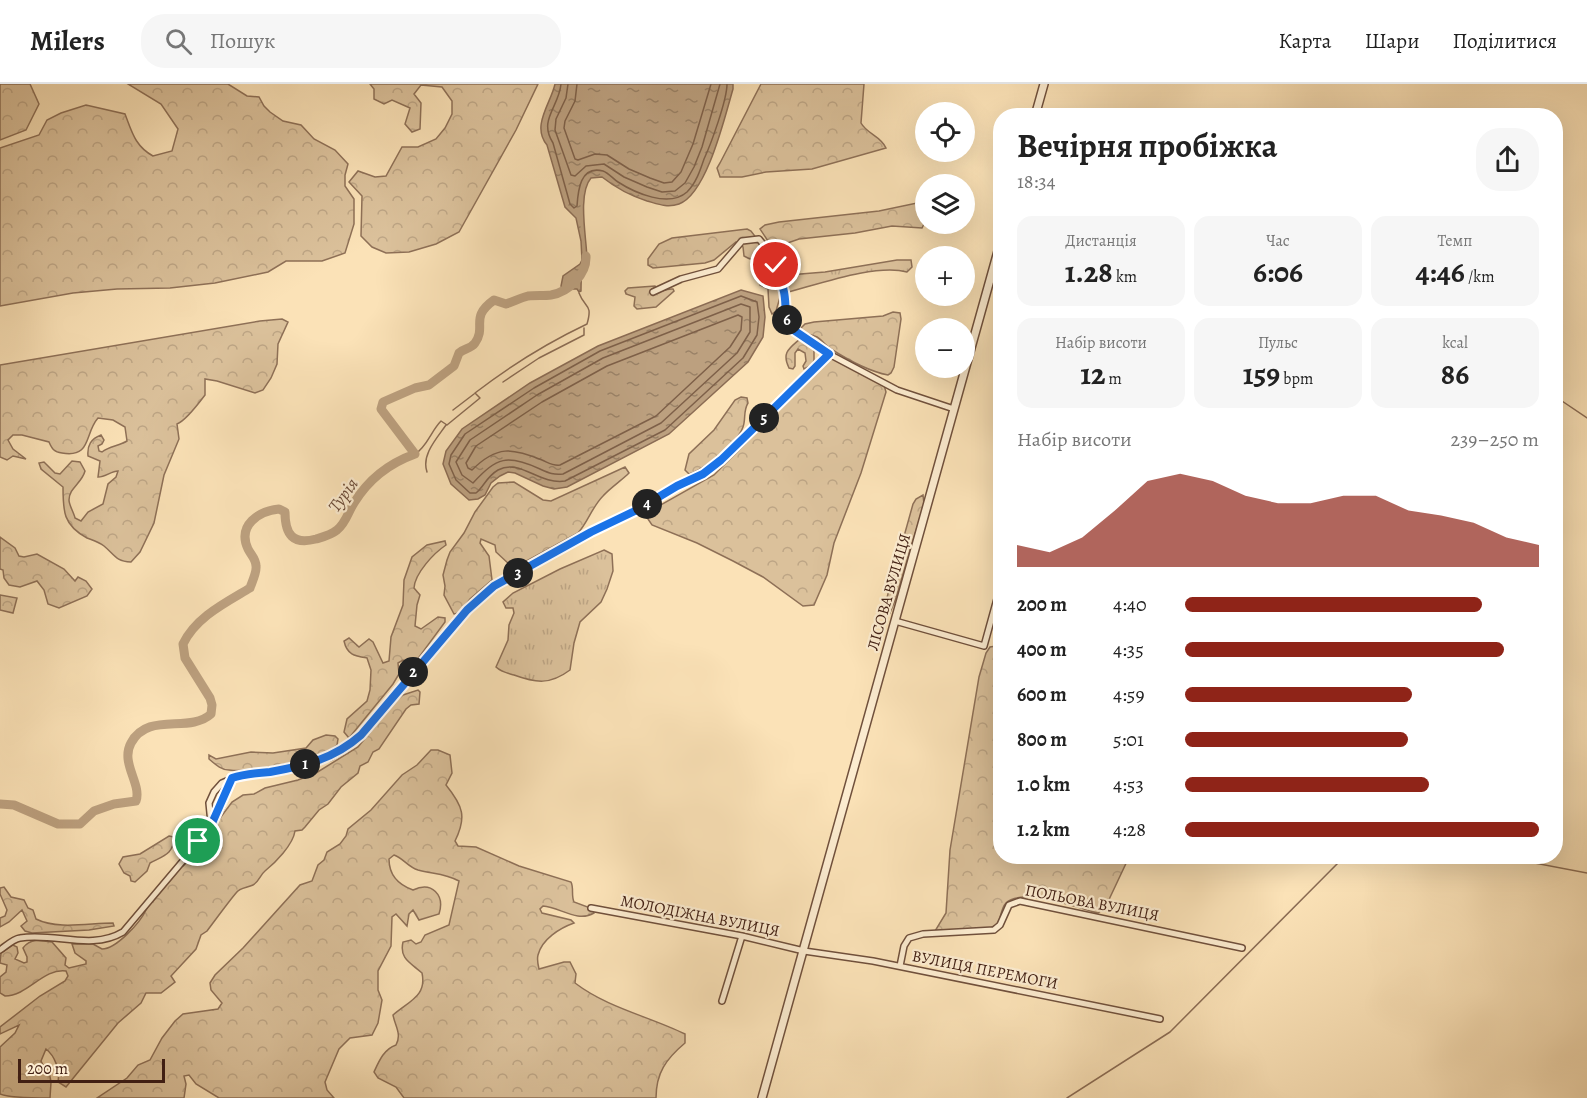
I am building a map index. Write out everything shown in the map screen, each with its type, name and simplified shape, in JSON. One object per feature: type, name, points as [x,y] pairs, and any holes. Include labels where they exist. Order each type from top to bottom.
[{"type":"street","points":[[1037,108],[1044,84]]},
{"type":"street","points":[[653,292],[681,279],[718,269],[742,241],[759,239],[775,259],[777,275],[784,291],[785,313],[792,329],[829,354],[897,390],[954,409]]},
{"type":"street","name":"ЛІСОВА ВУЛИЦЯ","points":[[762,1098],[993,271]]},
{"type":"street","points":[[211,823],[209,803],[222,783],[232,778],[331,757],[347,748],[361,735],[467,610],[494,586],[703,474],[721,460],[829,354]]},
{"type":"street","points":[[895,621],[984,646],[993,613]]},
{"type":"street","points":[[0,950],[18,938],[96,941],[112,938],[123,932],[209,830],[220,810],[232,778]]},
{"type":"street","name":"ПОЛЬОВА ВУЛИЦЯ","points":[[900,966],[904,946],[909,938],[923,934],[994,930],[1000,925],[1009,905],[1020,901],[1242,948]]},
{"type":"street","name":"МОЛОДІЖНА ВУЛИЦЯ","points":[[591,908],[742,936],[804,951]]},
{"type":"street","points":[[722,1001],[742,936]]},
{"type":"street","name":"ВУЛИЦЯ ПЕРЕМОГИ","points":[[804,951],[900,966],[1160,1019]]},
{"type":"green space","points":[[0,84],[30,84],[39,104],[26,130],[0,140]]},
{"type":"green space","points":[[128,84],[228,84],[247,96],[259,97],[270,112],[283,121],[301,125],[314,139],[335,150],[348,164],[345,186],[354,199],[354,224],[345,253],[322,261],[286,261],[268,272],[215,283],[170,288],[73,293],[0,306],[0,148],[39,135],[47,120],[86,105],[125,114],[138,143],[153,156],[172,151],[178,129],[161,104]]},
{"type":"green space","points":[[370,84],[538,84],[516,130],[459,232],[436,244],[409,252],[386,253],[372,247],[361,236],[362,196],[349,182],[358,171],[375,177],[386,176],[402,147],[418,147],[436,139],[452,114],[452,101],[442,87],[421,85],[414,94],[421,103],[420,129],[412,132],[405,124],[410,108],[392,100],[384,104],[374,99],[374,89]]},
{"type":"green space","points":[[761,84],[864,84],[861,123],[886,148],[812,169],[766,172],[742,177],[720,177],[717,168]]},
{"type":"green space","points":[[915,203],[915,228],[892,226],[855,233],[799,239],[779,246],[770,244],[760,229],[765,225],[779,222],[879,211]]},
{"type":"green space","points":[[747,229],[767,252],[768,257],[753,260],[744,256],[743,247],[736,242],[714,260],[705,263],[653,268],[648,265],[648,259],[659,244],[672,238]]},
{"type":"green space","points":[[897,260],[911,260],[912,267],[907,272],[894,270],[862,273],[781,294],[776,311],[772,314],[769,307],[768,289],[760,285],[764,277],[825,272]]},
{"type":"green space","points":[[655,286],[651,293],[670,289],[674,291],[656,307],[637,309],[634,306],[635,297],[626,294],[625,291],[628,288]]},
{"type":"green space","points":[[893,312],[900,313],[901,319],[894,367],[888,375],[851,361],[829,348],[817,337],[804,333],[800,329],[805,324],[814,322],[883,316]]},
{"type":"green space","points":[[282,319],[288,322],[278,344],[277,364],[263,390],[255,393],[205,379],[205,395],[188,416],[177,424],[179,439],[164,475],[154,523],[140,552],[131,562],[118,559],[102,545],[73,528],[64,510],[63,487],[41,469],[39,463],[44,462],[55,473],[60,474],[72,461],[80,462],[85,471],[71,492],[69,500],[75,518],[81,521],[88,512],[103,504],[108,484],[116,477],[118,471],[98,477],[100,461],[88,456],[89,446],[95,438],[101,435],[104,440],[98,446],[99,451],[102,452],[124,443],[127,441],[125,427],[113,420],[98,418],[83,448],[72,454],[55,451],[49,442],[13,435],[8,440],[13,449],[26,459],[13,456],[7,460],[0,457],[0,365]]},
{"type":"green space","points":[[801,338],[808,338],[814,343],[814,364],[804,369],[805,353],[798,349],[795,353],[795,366],[793,369],[789,368],[786,354]]},
{"type":"green space","points":[[830,359],[884,385],[886,392],[861,473],[834,543],[827,575],[814,605],[803,606],[763,577],[697,543],[652,525],[648,519],[650,511],[714,475]]},
{"type":"green space","points":[[741,397],[747,398],[748,403],[740,433],[720,455],[689,474],[685,470],[689,454],[714,430],[735,400]]},
{"type":"green space","points":[[625,467],[629,473],[599,500],[578,533],[523,563],[510,565],[496,552],[495,545],[481,539],[480,543],[489,556],[492,580],[470,599],[459,613],[454,614],[444,595],[443,575],[447,560],[475,512],[493,487],[498,483],[514,482],[543,500],[551,501]]},
{"type":"green space","points":[[923,495],[924,504],[890,613],[886,609],[886,601],[913,504]]},
{"type":"green space","points":[[0,537],[15,548],[19,556],[37,554],[64,569],[75,581],[78,577],[86,581],[92,589],[87,596],[59,608],[48,604],[44,590],[37,581],[20,587],[9,585],[4,578],[3,570],[0,569]]},
{"type":"green space","points":[[445,541],[446,545],[421,570],[414,588],[420,595],[415,626],[421,629],[438,617],[445,618],[445,622],[417,660],[409,663],[403,660],[398,663],[399,674],[393,684],[349,738],[344,732],[347,719],[367,701],[371,670],[367,658],[352,654],[344,641],[349,638],[359,647],[369,639],[373,642],[383,663],[389,661],[391,637],[403,605],[404,580],[412,557],[427,545]]},
{"type":"green space","points":[[604,550],[612,554],[613,571],[601,602],[580,622],[570,670],[556,678],[536,681],[504,672],[496,667],[508,640],[509,625],[514,613],[513,608],[506,608],[503,602],[513,593]]},
{"type":"green space","points":[[0,595],[17,598],[13,613],[0,610]]},
{"type":"green space","points":[[993,646],[993,864],[1126,864],[1105,908],[1098,913],[1050,900],[1024,897],[1006,903],[998,924],[990,928],[942,933],[935,931],[946,913],[950,850],[979,677],[990,647]]},
{"type":"green space","points":[[418,690],[420,692],[419,704],[411,705],[406,709],[368,762],[360,766],[358,773],[341,787],[302,830],[295,831],[291,842],[278,859],[255,884],[238,891],[207,931],[201,935],[196,949],[171,976],[175,982],[161,993],[146,993],[141,1003],[118,1023],[66,1087],[58,1082],[56,1064],[46,1049],[41,1061],[43,1065],[48,1066],[51,1082],[50,1098],[0,1094],[0,1047],[15,1033],[19,1025],[0,1034],[0,1027],[40,996],[65,981],[68,976],[66,971],[58,971],[21,992],[5,996],[0,993],[0,977],[6,972],[7,965],[0,963],[1,953],[13,945],[17,947],[18,953],[15,959],[24,963],[27,962],[23,948],[26,945],[36,940],[52,942],[66,958],[65,965],[69,968],[86,964],[86,961],[75,953],[72,944],[93,944],[102,949],[108,948],[127,934],[143,915],[153,895],[169,881],[174,869],[183,866],[189,860],[232,802],[243,795],[254,794],[265,788],[316,773],[358,747],[397,700],[403,695]]},
{"type":"green space","points":[[326,735],[335,736],[338,739],[337,745],[316,756],[285,764],[226,770],[209,759],[209,755],[216,759],[251,752],[273,753],[306,748],[313,740]]},
{"type":"green space","points":[[431,750],[450,755],[452,773],[446,785],[456,799],[461,812],[461,825],[455,841],[458,846],[476,847],[519,866],[571,882],[574,902],[593,909],[594,913],[581,916],[549,907],[543,906],[540,909],[542,913],[571,920],[574,923],[558,931],[543,944],[538,957],[539,969],[570,962],[576,974],[575,983],[588,992],[685,1034],[685,1043],[663,1067],[656,1089],[656,1098],[404,1098],[396,1087],[378,1078],[374,1072],[380,1060],[385,1052],[398,1041],[393,1015],[415,997],[422,987],[422,973],[404,957],[403,942],[411,940],[416,944],[421,942],[425,935],[449,925],[459,881],[444,875],[414,869],[394,855],[389,859],[389,865],[396,879],[413,890],[426,887],[435,892],[440,901],[439,914],[419,920],[413,910],[409,914],[407,926],[396,914],[392,917],[391,946],[378,971],[378,990],[382,1000],[378,1023],[372,1035],[350,1038],[339,1049],[325,1082],[327,1090],[334,1098],[219,1098],[196,1084],[189,1075],[184,1076],[186,1084],[184,1098],[97,1098],[127,1078],[138,1065],[150,1060],[162,1038],[183,1014],[218,1009],[222,1003],[211,990],[210,983],[215,975],[243,948],[300,885],[312,881],[318,865],[324,860],[327,852],[340,844],[348,829],[371,810],[402,775],[417,765]]},
{"type":"green space","points":[[169,836],[174,837],[170,851],[150,863],[147,871],[135,882],[131,881],[130,876],[124,873],[119,864],[123,857],[140,854]]},
{"type":"green space","points":[[4,887],[11,897],[24,900],[28,908],[33,910],[36,919],[64,925],[113,923],[114,926],[89,930],[32,933],[25,931],[21,926],[27,921],[22,910],[0,927],[0,918],[5,916],[7,910],[0,894],[0,888]]},
{"type":"water","points":[[555,84],[733,84],[714,153],[698,186],[679,204],[667,206],[647,201],[635,197],[602,177],[591,178],[584,195],[587,262],[582,272],[581,291],[579,292],[577,289],[563,289],[561,286],[563,276],[582,260],[581,241],[576,218],[565,207],[541,130],[541,122]]},
{"type":"water","points":[[741,290],[763,296],[765,317],[763,337],[748,362],[669,434],[567,487],[554,489],[508,472],[491,483],[485,495],[469,500],[451,484],[443,464],[446,451],[462,429],[530,383],[598,346]]},
{"type":"waterway","name":"Турія","points":[[0,804],[14,805],[58,824],[80,824],[94,811],[114,804],[136,801],[137,794],[129,766],[128,751],[138,733],[158,725],[202,720],[211,714],[210,698],[185,658],[183,644],[203,618],[250,588],[256,566],[248,549],[245,533],[252,521],[264,513],[279,509],[285,512],[289,532],[301,541],[330,535],[337,530],[345,521],[352,506],[373,480],[388,467],[415,454],[381,409],[383,402],[415,388],[429,385],[454,366],[459,353],[475,343],[480,332],[482,312],[494,300],[506,304],[528,296],[558,293],[576,281],[586,263],[586,256]]},
{"type":"waterway","points":[[415,454],[423,447],[441,421],[447,425],[480,398],[475,393],[529,356],[587,324],[589,309],[579,293]]},
{"type":"waterway","points":[[503,382],[539,358],[584,335],[584,328]]},
{"type":"waterway","points":[[453,410],[474,394]]},
{"type":"waterway","points":[[1563,402],[1587,418]]},
{"type":"waterway","points":[[427,472],[428,453],[446,425]]},
{"type":"waterway","points":[[1067,1098],[1170,1032],[1337,864]]},
{"type":"waterway","points":[[1540,864],[1587,873]]},
{"type":"route","points":[[198,841],[209,830],[220,810],[232,778],[308,763],[331,757],[347,748],[361,735],[467,610],[494,586],[703,474],[721,460],[829,354],[788,324],[784,291],[778,280],[776,265]]}]
